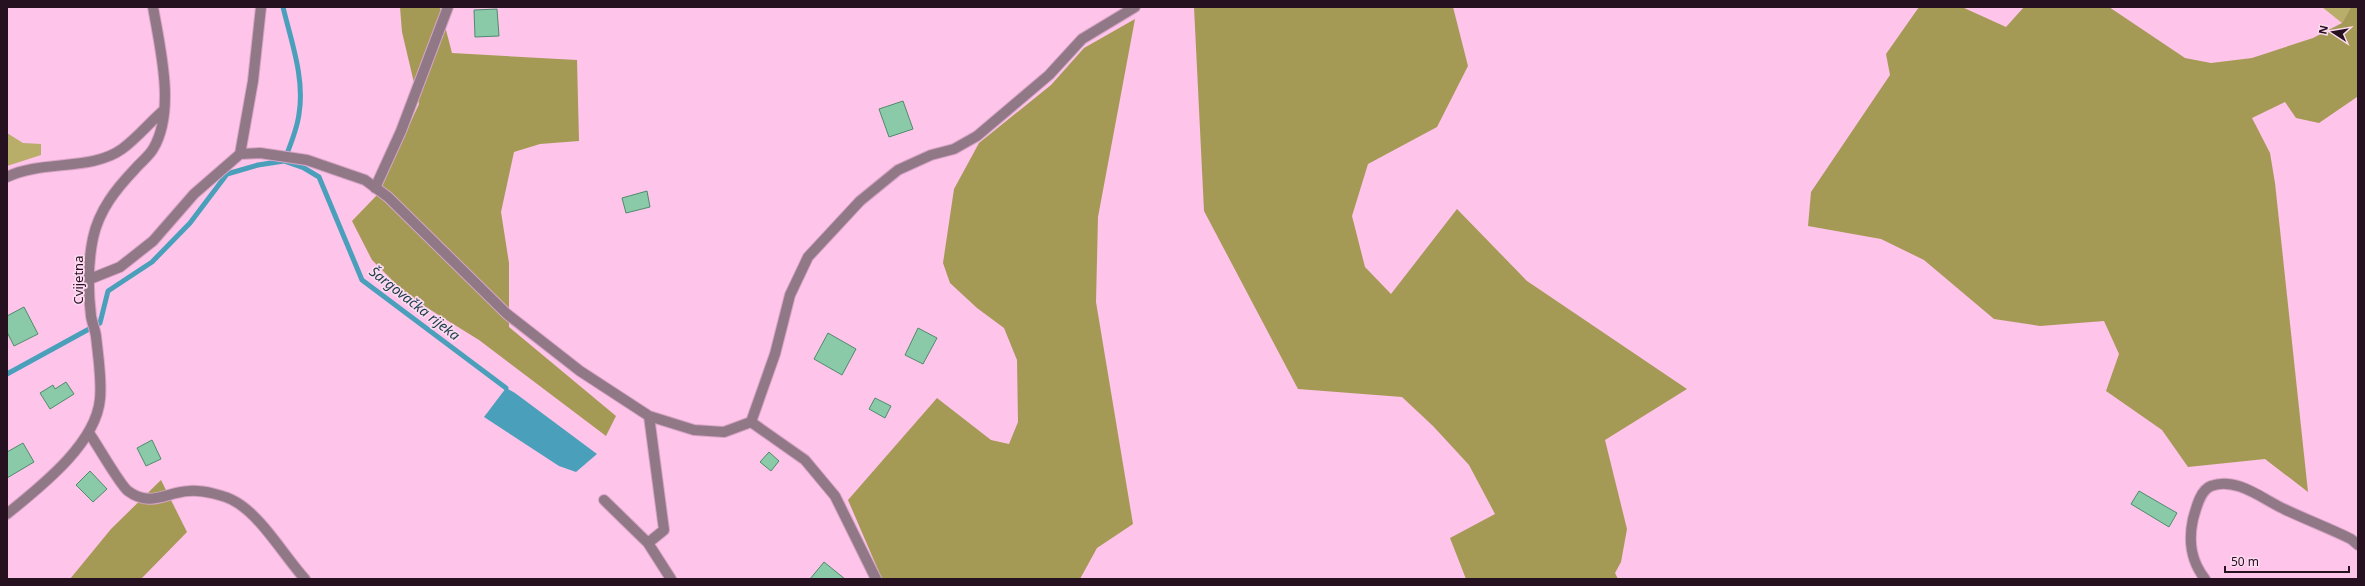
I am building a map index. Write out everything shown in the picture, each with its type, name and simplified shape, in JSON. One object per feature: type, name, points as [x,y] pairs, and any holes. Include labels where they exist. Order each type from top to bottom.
[{"type":"street","name":"Cvijetna","points":[[7,514],[63,464],[89,433],[100,400],[96,335],[92,318],[90,279],[93,236],[114,191],[153,149],[164,119],[164,73],[153,7]]},
{"type":"street","points":[[240,154],[253,81],[261,7]]},
{"type":"street","points":[[375,188],[401,131],[448,7]]},
{"type":"street","points":[[90,279],[120,267],[153,241],[194,194],[240,154],[260,153],[284,155],[307,160],[365,180],[388,197],[507,314],[580,371],[650,416],[694,430],[724,432],[750,422],[775,354],[790,295],[808,258],[860,201],[898,170],[931,155],[954,149],[977,136],[1050,75],[1082,39],[1135,7]]},
{"type":"street","points":[[7,178],[23,172],[108,156],[122,150],[164,110]]},
{"type":"street","points":[[648,543],[664,530],[650,416]]},
{"type":"street","points":[[750,422],[805,460],[835,496],[876,579]]},
{"type":"street","points":[[89,433],[128,491],[150,500],[189,491],[218,495],[236,502],[260,524],[287,560],[305,579]]},
{"type":"street","points":[[2206,579],[2196,566],[2190,542],[2190,530],[2196,509],[2203,493],[2209,486],[2216,484],[2233,486],[2256,493],[2283,509],[2351,539],[2358,545]]},
{"type":"street","points":[[604,500],[648,543],[671,579]]},
{"type":"shaded area","points":[[400,7],[440,7],[452,53],[577,60],[579,141],[540,144],[514,152],[501,212],[509,263],[509,327],[616,416],[606,436],[479,340],[408,296],[372,260],[352,221],[377,195],[419,104],[402,32]]},
{"type":"shaded area","points":[[1194,7],[1453,7],[1468,66],[1437,127],[1368,164],[1352,216],[1365,267],[1391,294],[1457,209],[1527,281],[1687,389],[1605,440],[1627,529],[1621,562],[1615,573],[1618,579],[1466,579],[1450,538],[1495,514],[1469,465],[1433,426],[1402,397],[1298,389],[1204,211]]},
{"type":"shaded area","points":[[1919,7],[1962,7],[2006,27],[2024,7],[2109,7],[2185,58],[2211,63],[2252,58],[2313,38],[2342,23],[2351,7],[2358,7],[2357,97],[2319,123],[2296,118],[2285,102],[2252,118],[2270,153],[2275,183],[2308,492],[2265,459],[2188,467],[2162,430],[2106,391],[2119,354],[2104,321],[2040,326],[1994,319],[1924,260],[1881,239],[1808,226],[1811,192],[1890,75],[1886,54]]},
{"type":"shaded area","points":[[2322,7],[2351,7],[2342,23]]},
{"type":"shaded area","points":[[1135,19],[1098,217],[1096,302],[1133,524],[1097,548],[1080,579],[873,579],[879,572],[848,500],[937,398],[991,440],[1009,444],[1018,422],[1017,360],[1004,328],[977,308],[950,283],[943,263],[954,189],[979,143],[1051,85],[1084,48]]},
{"type":"shaded area","points":[[7,133],[23,143],[41,144],[41,155],[7,166]]},
{"type":"shaded area","points":[[161,480],[187,532],[141,579],[70,579],[111,529]]},
{"type":"water","points":[[506,388],[515,393],[597,454],[576,472],[559,466],[484,417]]},
{"type":"building","points":[[497,9],[499,36],[475,37],[474,10]]},
{"type":"building","points":[[903,101],[913,129],[889,137],[879,109]]},
{"type":"building","points":[[647,191],[650,207],[626,213],[622,198]]},
{"type":"building","points":[[24,307],[38,334],[14,346],[7,332],[7,316]]},
{"type":"building","points":[[918,328],[937,338],[923,364],[905,355]]},
{"type":"building","points":[[828,333],[856,349],[842,375],[814,359]]},
{"type":"building","points":[[66,382],[74,394],[50,409],[40,393],[53,385],[55,389]]},
{"type":"building","points":[[875,398],[891,406],[885,418],[869,409]]},
{"type":"building","points":[[152,440],[161,459],[146,466],[137,448]]},
{"type":"building","points":[[23,443],[34,462],[7,478],[7,452]]},
{"type":"building","points":[[769,452],[779,461],[771,471],[760,462]]},
{"type":"building","points":[[90,471],[107,489],[93,502],[76,485]]},
{"type":"building","points":[[2139,491],[2177,513],[2169,527],[2131,504]]},
{"type":"building","points":[[824,562],[845,579],[810,579]]},
{"type":"waterway","name":"Šargovačka rijeka","points":[[283,7],[299,73],[300,87],[297,126],[284,161],[304,168],[319,177],[362,280],[506,388]]},
{"type":"waterway","points":[[7,374],[100,323],[108,291],[152,262],[190,223],[227,174],[258,165],[284,161]]}]
